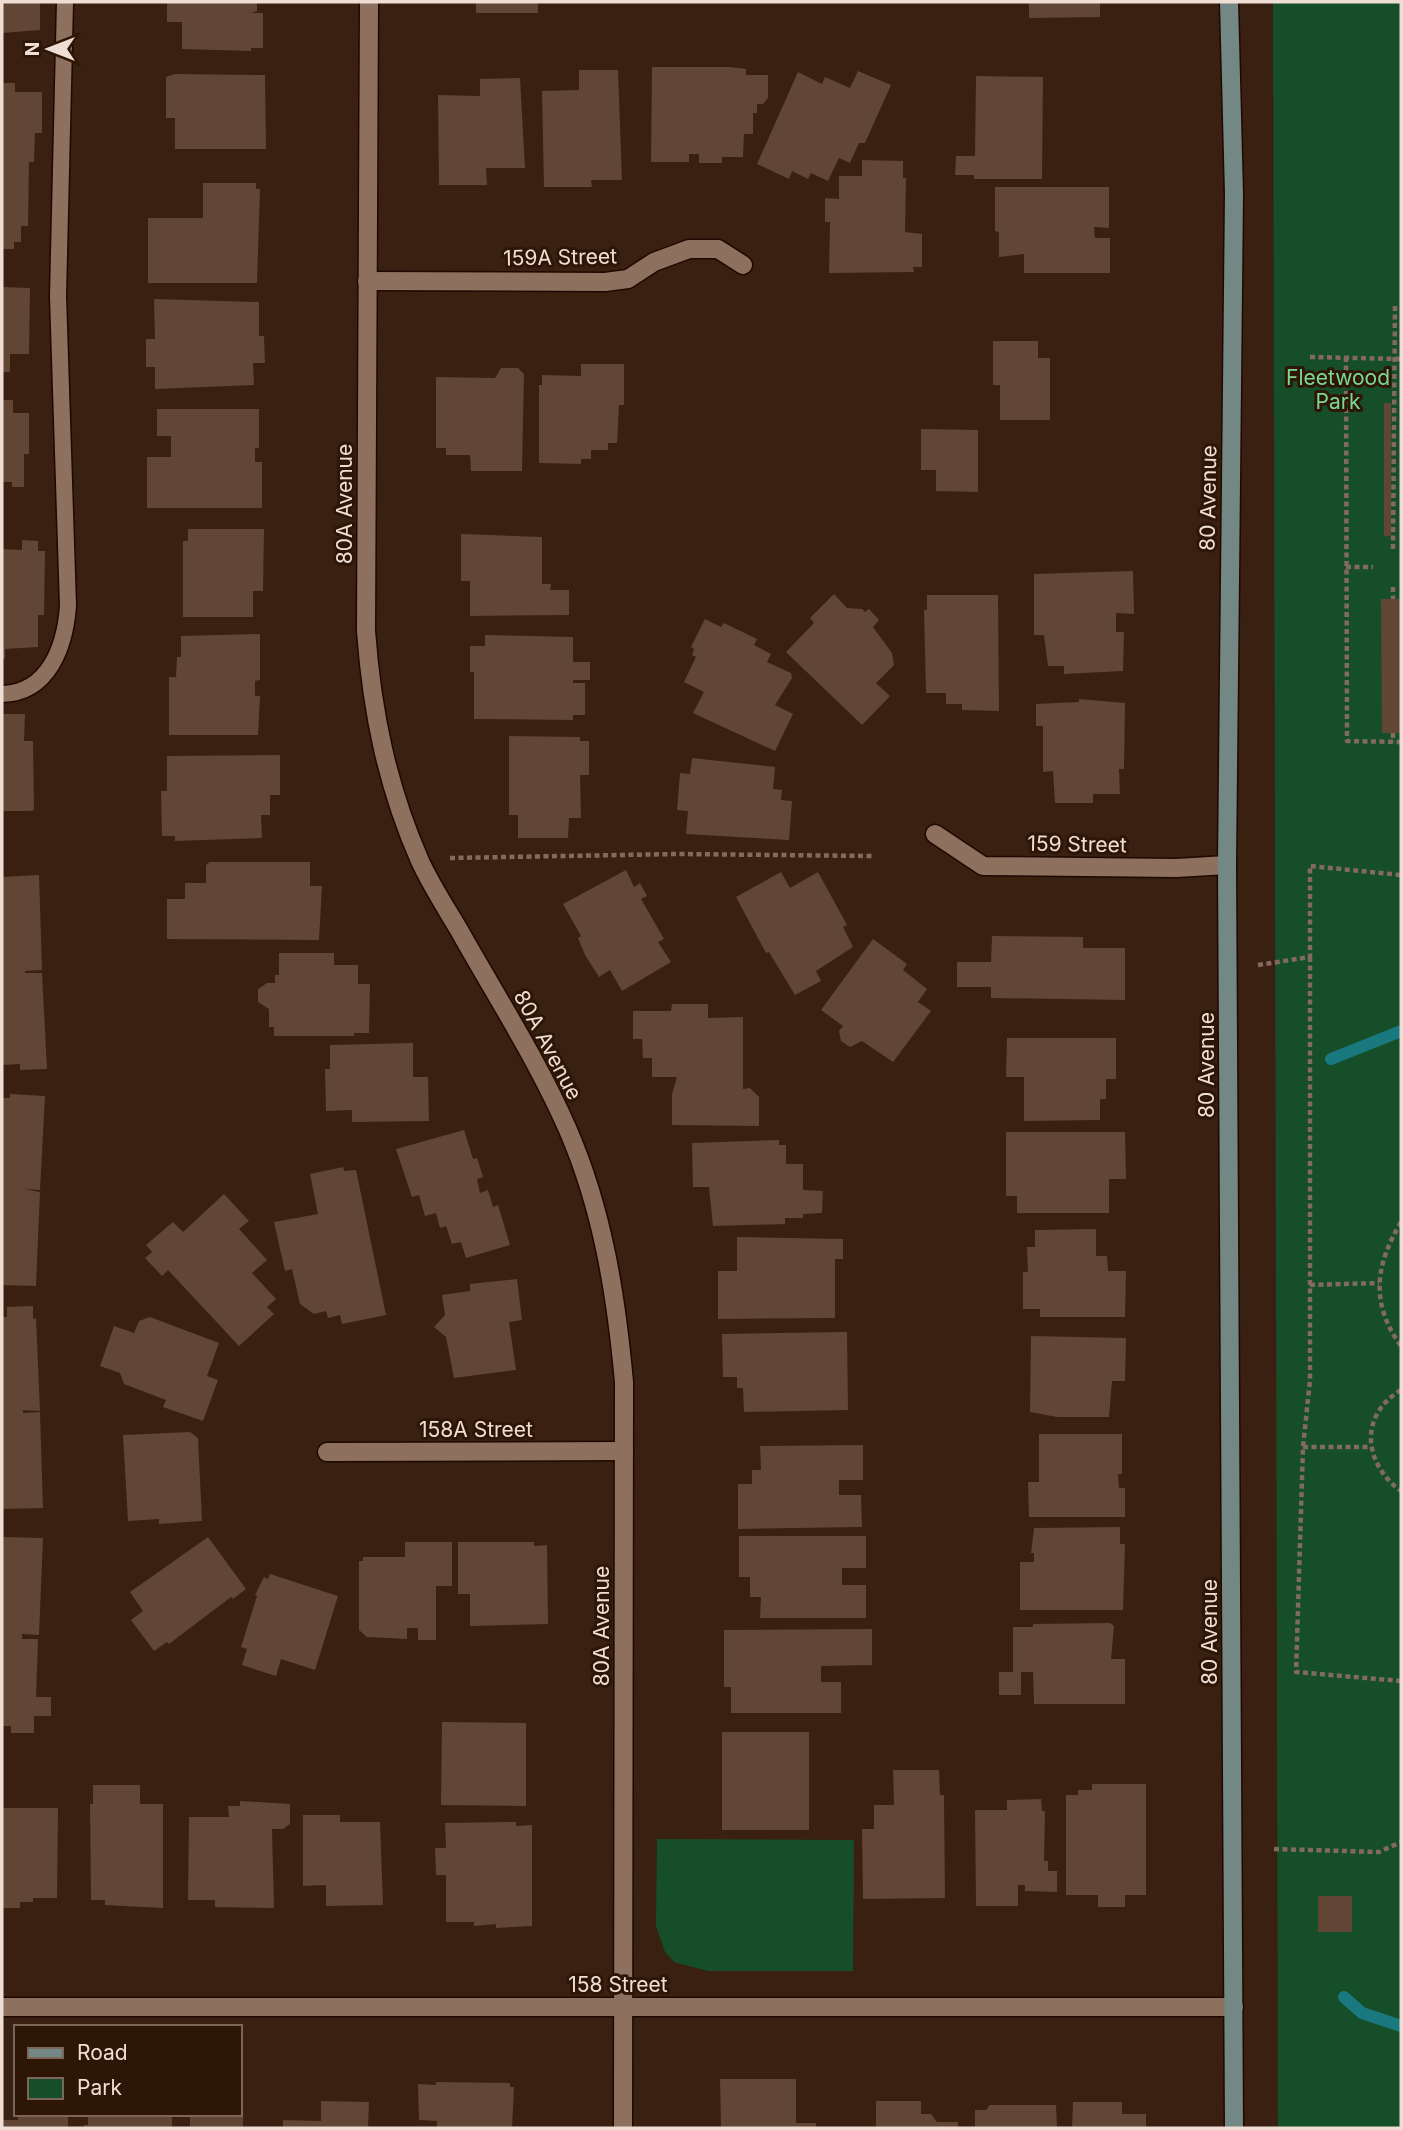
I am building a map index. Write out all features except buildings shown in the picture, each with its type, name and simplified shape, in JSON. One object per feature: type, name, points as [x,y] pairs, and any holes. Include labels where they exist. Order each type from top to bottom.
[{"type":"street","name":"80A Avenue","points":[[369,2],[366,631],[370,690],[383,758],[422,864],[547,1085],[587,1181],[606,1244],[618,1313],[624,1382],[623,2128]]},
{"type":"street","name":"80 Avenue","points":[[1229,2],[1234,194],[1227,865],[1234,2128]]},
{"type":"street","name":"159A Street","points":[[366,281],[605,282],[628,279],[654,262],[689,249],[718,249],[743,265]]},
{"type":"street","name":"159 Street","points":[[935,834],[983,866],[1176,868],[1227,865]]},
{"type":"street","name":"158A Street","points":[[327,1452],[624,1451]]},
{"type":"street","name":"158 Street","points":[[2,2007],[1234,2007]]},
{"type":"lane","points":[[2,694],[19,694],[43,675],[57,657],[66,633],[68,606],[58,296],[65,2]]},
{"type":"path","points":[[1393,549],[1395,304]]},
{"type":"path","points":[[1310,357],[1401,359]]},
{"type":"path","points":[[1346,357],[1347,741],[1401,742]]},
{"type":"path","points":[[1346,567],[1373,567]]},
{"type":"path","points":[[1393,587],[1393,599]]},
{"type":"path","points":[[1393,733],[1393,742]]},
{"type":"path","points":[[450,858],[678,854],[872,856]]},
{"type":"path","points":[[1401,875],[1310,866],[1310,1380],[1303,1447],[1296,1672],[1401,1681]]},
{"type":"path","points":[[1258,965],[1310,957]]},
{"type":"path","points":[[1401,1222],[1388,1245],[1378,1295],[1387,1322],[1401,1346]]},
{"type":"path","points":[[1310,1285],[1379,1283]]},
{"type":"path","points":[[1401,1390],[1391,1396],[1379,1411],[1372,1428],[1371,1447],[1376,1465],[1388,1481],[1401,1491]]},
{"type":"path","points":[[1303,1447],[1371,1447]]},
{"type":"path","points":[[1274,1849],[1379,1852],[1401,1842]]},
{"type":"green space","name":"Fleetwood Park","points":[[1273,2],[1401,2],[1401,2128],[1278,2128]]},
{"type":"green space","points":[[657,1839],[854,1840],[853,1971],[708,1971],[674,1962],[665,1952],[656,1926]]},
{"type":"waterway","points":[[1331,1059],[1401,1031]]},
{"type":"waterway","points":[[1344,1997],[1362,2013],[1401,2026]]}]
